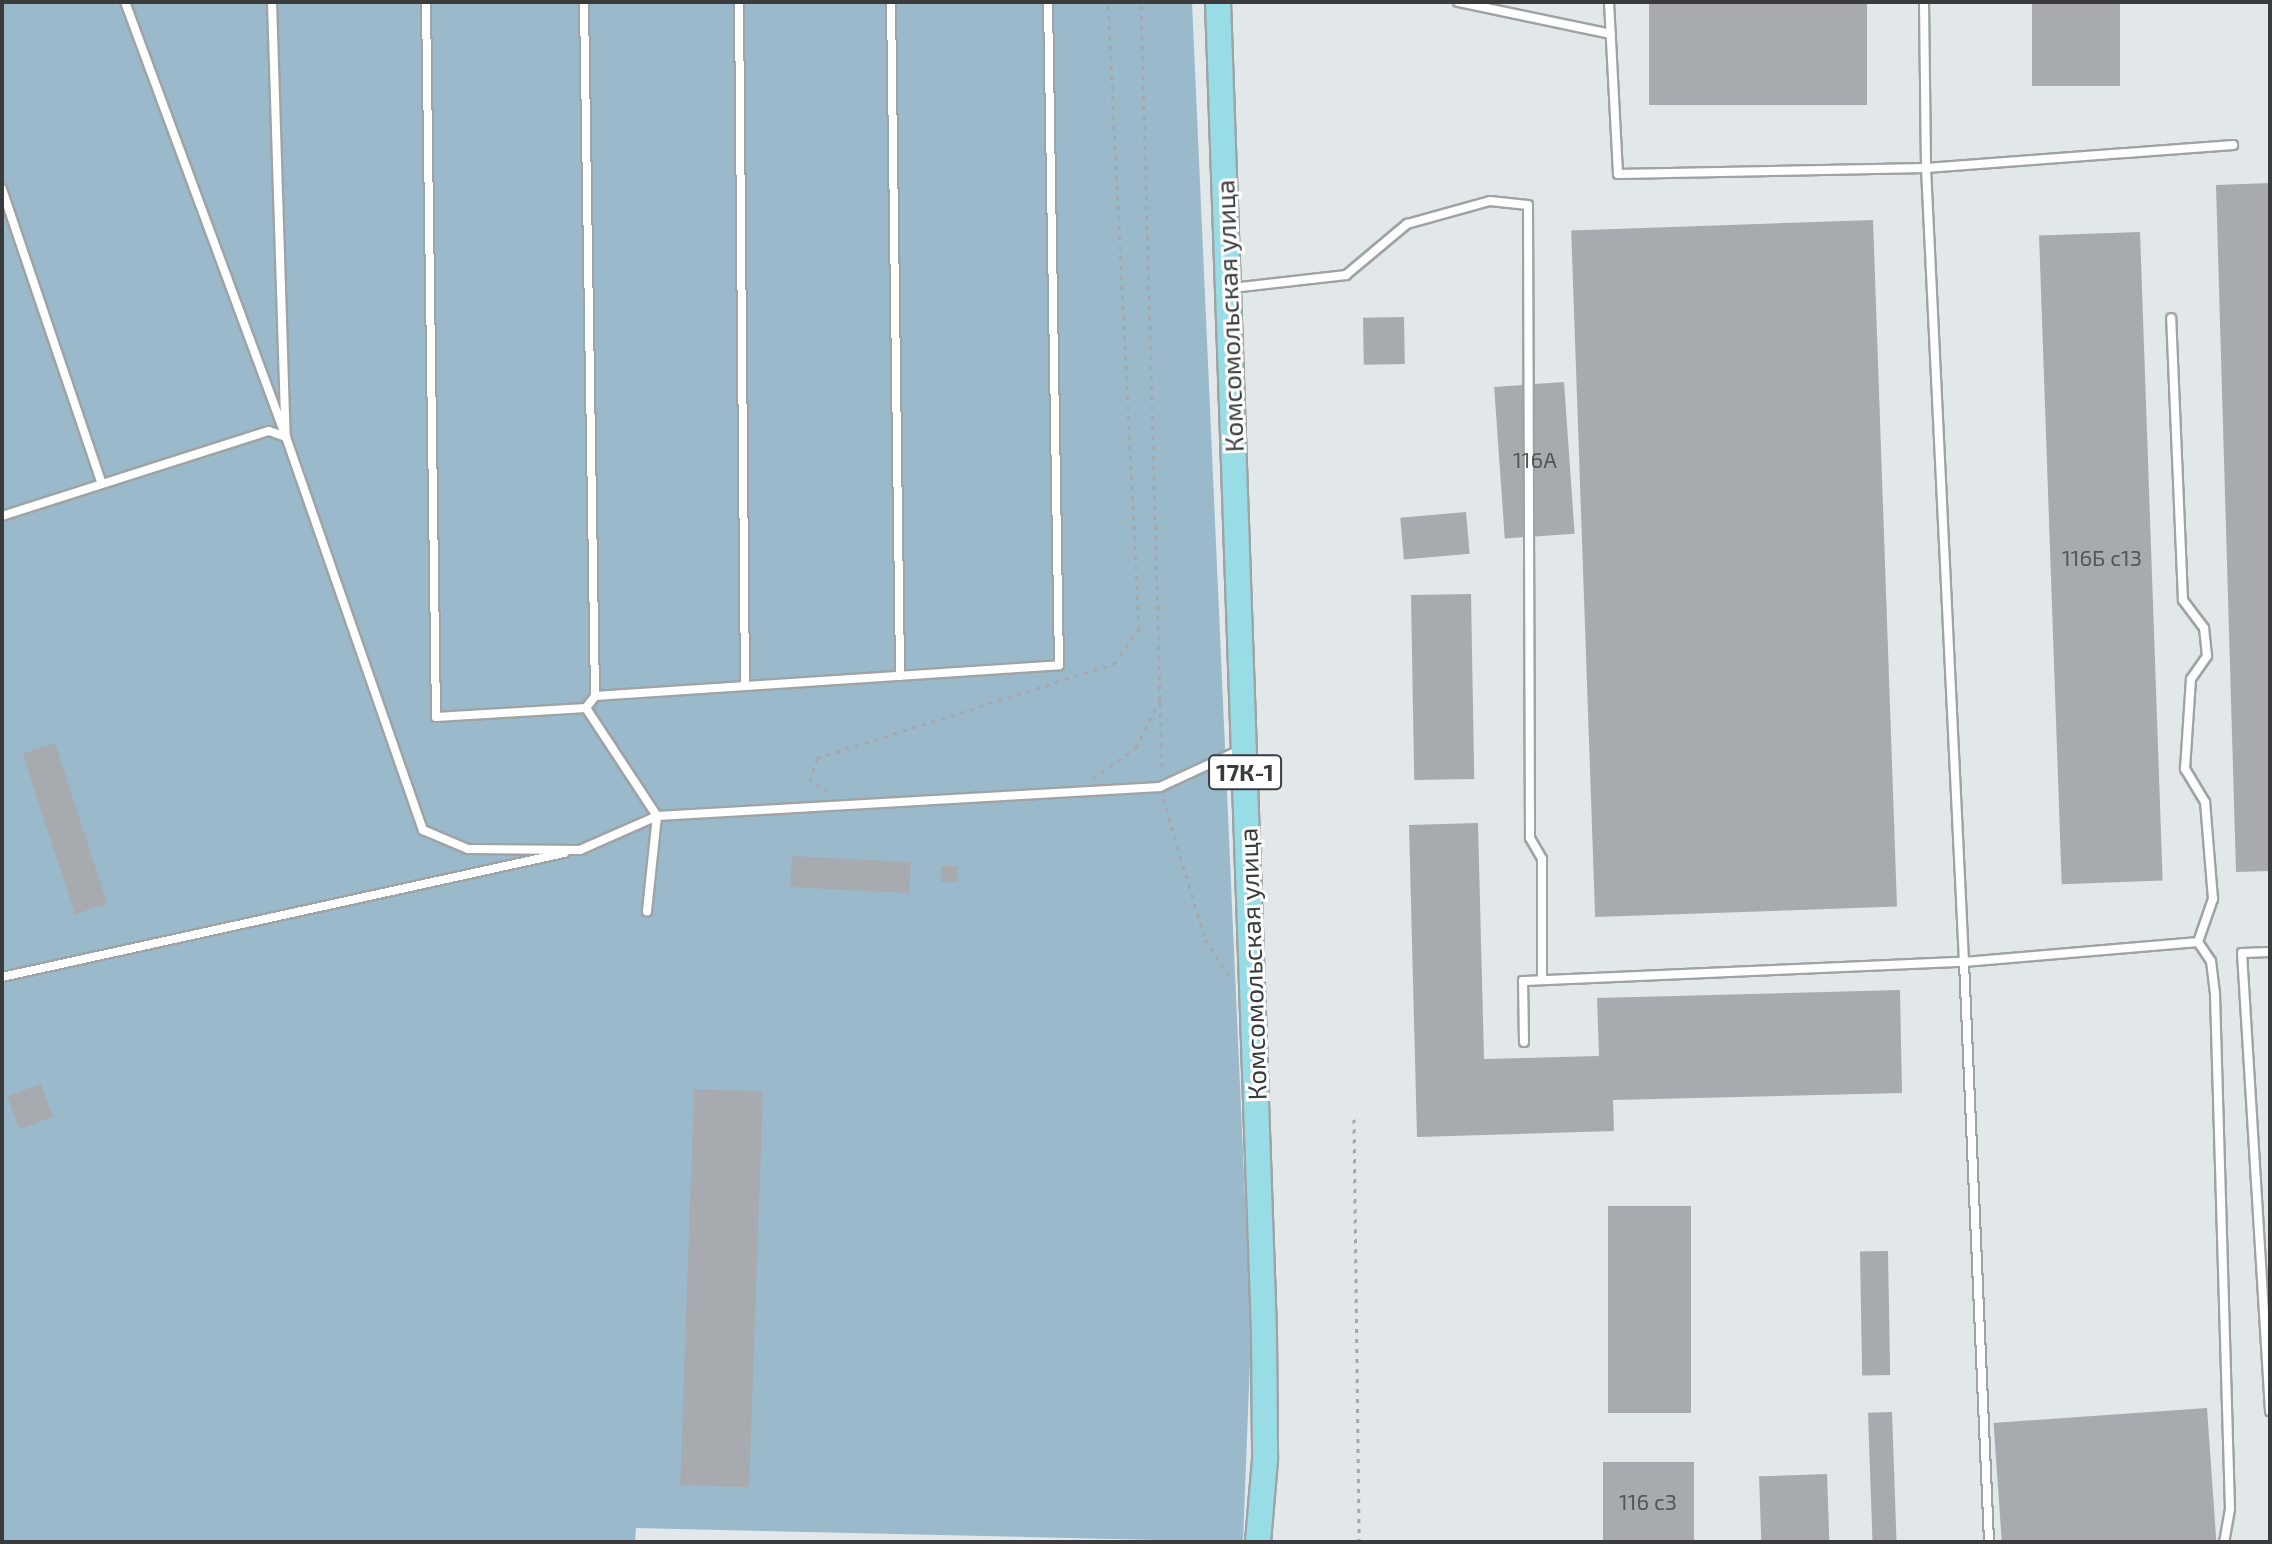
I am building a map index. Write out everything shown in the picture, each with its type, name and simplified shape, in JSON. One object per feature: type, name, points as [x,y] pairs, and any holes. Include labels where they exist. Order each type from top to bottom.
[{"type":"main road","name":"Комсомольская улица","points":[[1218,2],[1264,1333],[1265,1460],[1258,1542]]},
{"type":"lane","points":[[125,2],[286,437],[423,830],[468,849],[580,850]]},
{"type":"lane","points":[[272,2],[286,437]]},
{"type":"lane","points":[[426,2],[436,717],[586,708],[595,696],[584,2]]},
{"type":"lane","points":[[739,2],[745,686]]},
{"type":"lane","points":[[891,2],[900,676]]},
{"type":"lane","points":[[595,696],[1059,665],[1048,2]]},
{"type":"lane","points":[[1458,2],[1611,34]]},
{"type":"lane","points":[[1609,2],[1618,174],[1926,168],[2233,145]]},
{"type":"lane","points":[[1924,2],[1926,168],[1989,1542]]},
{"type":"lane","points":[[2,189],[102,484]]},
{"type":"lane","points":[[1227,288],[1346,275],[1407,224],[1490,201],[1528,205],[1530,838],[1542,859],[1542,980]]},
{"type":"lane","points":[[2171,318],[2183,600],[2204,628],[2207,656],[2191,679],[2185,769],[2205,802],[2213,899],[2198,942]]},
{"type":"lane","points":[[2,516],[269,431],[286,437]]},
{"type":"lane","points":[[586,708],[657,816],[647,911]]},
{"type":"lane","points":[[2,977],[580,850],[657,816],[1160,787],[1244,748]]},
{"type":"lane","points":[[1524,1042],[1523,981],[1964,962],[2198,942]]},
{"type":"lane","points":[[2198,942],[2211,961],[2215,995],[2230,1509],[2224,1542]]},
{"type":"lane","points":[[2270,952],[2242,953],[2270,1411]]},
{"type":"path","points":[[835,795],[810,781],[817,758],[1114,664],[1139,629],[1108,2]]},
{"type":"path","points":[[1141,2],[1160,787],[1205,939],[1235,986]]},
{"type":"path","points":[[1086,782],[1136,748],[1160,699]]},
{"type":"path","points":[[1354,1119],[1359,1542]]},
{"type":"shaded area","points":[[2,2],[1192,2],[1251,1334],[1243,1542],[636,1528],[635,1542],[2,1542]]},
{"type":"building","points":[[1649,2],[1867,2],[1867,105],[1649,105]]},
{"type":"building","points":[[2032,2],[2120,2],[2120,86],[2032,86]]},
{"type":"building","points":[[2270,183],[2270,871],[2236,872],[2216,185]]},
{"type":"building","points":[[1873,220],[1897,907],[1595,917],[1571,231]]},
{"type":"building","points":[[2140,232],[2163,881],[2062,884],[2039,236]]},
{"type":"building","points":[[1404,317],[1405,364],[1364,365],[1363,318]]},
{"type":"building","points":[[1564,382],[1575,534],[1505,539],[1494,387]]},
{"type":"building","points":[[1466,512],[1470,554],[1404,560],[1400,518]]},
{"type":"building","points":[[1471,594],[1474,779],[1414,780],[1411,595]]},
{"type":"building","points":[[55,743],[107,904],[75,914],[23,754]]},
{"type":"building","points":[[1478,823],[1484,1059],[1599,1056],[1597,998],[1900,990],[1902,1093],[1613,1100],[1614,1131],[1417,1137],[1409,825]]},
{"type":"building","points":[[792,856],[911,862],[909,893],[790,887]]},
{"type":"building","points":[[941,866],[958,866],[958,882],[941,882]]},
{"type":"building","points":[[41,1084],[53,1117],[19,1129],[7,1096]]},
{"type":"building","points":[[694,1089],[763,1091],[749,1487],[680,1485]]},
{"type":"building","points":[[1608,1206],[1691,1206],[1691,1413],[1608,1413]]},
{"type":"building","points":[[1860,1251],[1888,1251],[1890,1375],[1862,1375]]},
{"type":"building","points":[[2207,1408],[2216,1542],[2002,1542],[1994,1423]]},
{"type":"building","points":[[1892,1412],[1897,1542],[1873,1542],[1868,1413]]},
{"type":"building","points":[[1603,1462],[1694,1462],[1694,1542],[1603,1542]]},
{"type":"building","points":[[1827,1474],[1829,1542],[1761,1542],[1759,1476]]}]
